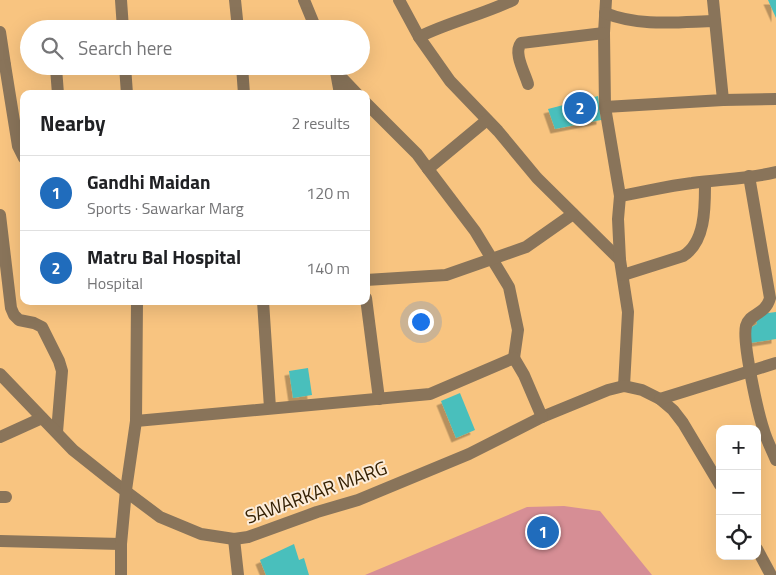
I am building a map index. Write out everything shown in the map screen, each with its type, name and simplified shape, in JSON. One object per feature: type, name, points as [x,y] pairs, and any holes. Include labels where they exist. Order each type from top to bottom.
[{"type":"street","points":[[121,0],[122,20]]},
{"type":"street","points":[[235,0],[237,20]]},
{"type":"street","points":[[304,0],[312,20]]},
{"type":"street","points":[[399,0],[418,37],[450,81],[487,120],[537,178],[620,260]]},
{"type":"street","points":[[418,37],[513,0]]},
{"type":"street","points":[[713,0],[723,100]]},
{"type":"street","points":[[606,6],[621,20],[655,23],[715,21]]},
{"type":"street","points":[[606,6],[604,33],[605,107],[620,196],[618,219],[620,260],[628,312],[624,386],[642,390],[660,399],[673,410],[683,423],[716,478]]},
{"type":"street","points":[[0,32],[2,65],[20,150]]},
{"type":"street","points":[[528,84],[518,53],[521,43],[604,33]]},
{"type":"street","points":[[57,75],[58,90]]},
{"type":"street","points":[[126,75],[127,90]]},
{"type":"street","points":[[243,75],[244,90]]},
{"type":"street","points":[[336,75],[339,90]]},
{"type":"street","points":[[340,75],[353,90]]},
{"type":"street","points":[[605,107],[776,99]]},
{"type":"street","points":[[370,107],[417,154],[475,231],[509,287],[518,330],[514,358],[524,375],[542,416]]},
{"type":"street","points":[[428,169],[487,120]]},
{"type":"street","points":[[620,196],[663,187],[749,176],[759,177],[776,172]]},
{"type":"street","points":[[749,176],[770,298],[768,305],[763,311],[750,318],[746,324],[750,370],[770,431],[776,460]]},
{"type":"street","points":[[623,275],[683,256],[691,251],[703,223],[705,182]]},
{"type":"street","points":[[370,280],[446,274],[526,248],[573,214]]},
{"type":"street","points":[[0,215],[11,308],[19,320],[42,327],[62,371],[56,432]]},
{"type":"street","points":[[121,575],[121,544],[126,490],[136,421],[136,305]]},
{"type":"street","points":[[263,305],[270,408]]},
{"type":"street","points":[[367,305],[380,399]]},
{"type":"street","points":[[136,421],[430,394],[514,358]]},
{"type":"street","points":[[660,399],[776,363]]},
{"type":"street","name":"SAWARKAR MARG","points":[[0,374],[73,450],[160,517],[200,534],[234,539],[248,537],[317,512],[358,500],[469,454],[542,416],[608,390],[624,386]]},
{"type":"street","points":[[0,437],[42,418]]},
{"type":"street","points":[[234,539],[238,575]]},
{"type":"street","points":[[0,541],[121,544]]},
{"type":"street","points":[[761,556],[772,574]]},
{"type":"shaded area","points":[[564,506],[600,511],[652,575],[365,575],[527,507]]},
{"type":"building","points":[[768,0],[776,0],[776,18]]},
{"type":"building","points":[[598,96],[601,120],[555,129],[548,109]]},
{"type":"building","points":[[776,312],[776,339],[750,343],[748,329],[757,324],[756,318],[761,314]]},
{"type":"building","points":[[308,368],[312,395],[293,398],[289,371]]},
{"type":"building","points":[[460,393],[475,430],[456,438],[441,401]]},
{"type":"building","points":[[294,544],[299,560],[304,558],[309,575],[266,575],[260,560]]},
{"type":"place","name":"Matru Bal Hospital","points":[[580,108]]},
{"type":"place","name":"Gandhi Maidan","points":[[543,532]]}]
